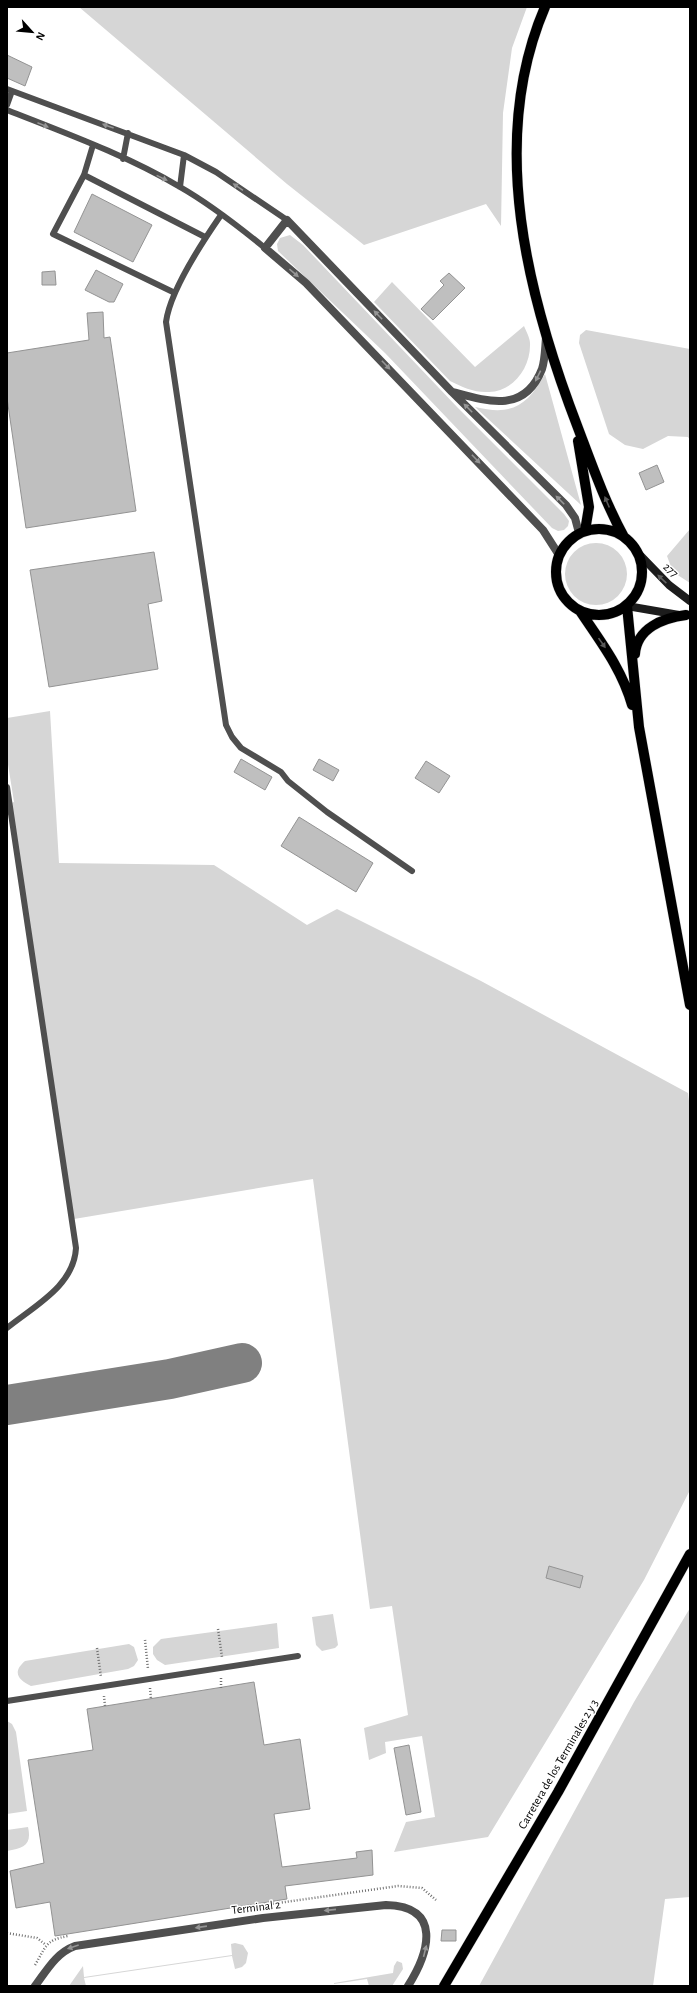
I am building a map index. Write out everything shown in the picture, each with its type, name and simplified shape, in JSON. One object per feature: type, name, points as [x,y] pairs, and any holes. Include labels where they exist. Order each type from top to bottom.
[{"type":"main road","points":[[545,7],[530,51],[524,82],[519,118],[517,157],[518,200],[527,260],[546,338],[574,417],[607,502],[624,537]]},
{"type":"main road","points":[[574,417],[589,508],[582,532]]},
{"type":"main road","points":[[580,611],[594,615],[609,615],[627,606],[636,595],[642,582],[642,565],[639,554],[632,544],[624,537],[604,530],[582,532],[570,540],[559,555],[557,574],[560,589],[568,602],[580,611],[607,650],[626,685],[639,728]]},
{"type":"main road","points":[[627,606],[639,728],[690,1005]]},
{"type":"main road","points":[[633,668],[638,641],[645,632],[660,621],[688,616]]},
{"type":"main road","name":"Carretera de los Terminales 2 y 3","points":[[444,1986],[558,1792],[690,1554]]},
{"type":"street","points":[[559,555],[543,530],[372,351],[306,283],[265,248],[287,220],[452,392],[566,505],[582,532]]},
{"type":"street","points":[[452,392],[490,402],[514,400],[533,387],[542,368],[546,338]]},
{"type":"street","name":"277","points":[[639,554],[669,586],[690,601]]},
{"type":"street","points":[[627,606],[688,616]]},
{"type":"street","name":"Terminal 2","points":[[35,1986],[57,1956],[75,1946],[263,1918],[386,1905],[399,1906],[413,1911],[422,1918],[426,1930],[427,1940],[424,1956],[419,1968],[408,1986]]},
{"type":"lane","points":[[7,105],[10,90],[184,155],[216,172],[287,220]]},
{"type":"lane","points":[[7,110],[93,145],[180,187],[265,248]]},
{"type":"lane","points":[[123,159],[128,133]]},
{"type":"lane","points":[[93,145],[84,175],[53,234],[175,293]]},
{"type":"lane","points":[[180,187],[184,155]]},
{"type":"lane","points":[[84,175],[205,237]]},
{"type":"lane","points":[[221,215],[205,237],[175,293],[169,305],[166,322],[226,725],[241,748],[281,772],[288,780],[327,812],[412,871]]},
{"type":"lane","points":[[7,787],[76,1248],[74,1265],[65,1280],[7,1328]]},
{"type":"lane","points":[[7,1701],[298,1656]]},
{"type":"path","points":[[7,1934],[37,1938],[46,1945]]},
{"type":"shaded area","points":[[79,7],[527,7],[512,48],[503,113],[501,226],[486,204],[364,245],[287,184]]},
{"type":"shaded area","points":[[290,235],[303,245],[458,408],[564,514],[569,521],[568,526],[564,530],[558,531],[552,528],[385,353],[278,251],[277,244],[280,238]]},
{"type":"shaded area","points":[[392,282],[475,367],[524,326],[530,341],[530,352],[524,369],[513,382],[498,391],[474,391],[450,381],[374,302]]},
{"type":"shaded area","points":[[586,330],[690,349],[690,440],[688,437],[668,436],[643,449],[625,445],[609,434],[579,343],[580,335]]},
{"type":"shaded area","points":[[545,374],[581,505],[475,407],[499,410],[517,406],[532,394]]},
{"type":"shaded area","points":[[690,529],[690,583],[673,572],[667,556]]},
{"type":"shaded area","points":[[596,543],[613,548],[618,552],[622,557],[627,574],[622,591],[618,596],[613,600],[596,605],[579,600],[574,596],[570,591],[565,574],[570,557],[574,552],[579,548]]},
{"type":"shaded area","points":[[50,711],[59,863],[214,865],[307,925],[337,909],[481,981],[688,1093],[690,1109],[690,1490],[644,1580],[488,1837],[394,1852],[406,1822],[435,1817],[422,1736],[385,1742],[386,1753],[369,1760],[364,1728],[408,1715],[392,1606],[370,1609],[313,1179],[74,1219],[11,803],[14,802],[7,758],[7,718]]},
{"type":"shaded area","points":[[690,1608],[690,1897],[665,1899],[653,1986],[479,1986],[634,1702]]},
{"type":"shaded area","points":[[333,1614],[338,1645],[335,1648],[322,1651],[316,1645],[312,1617]]},
{"type":"shaded area","points":[[277,1623],[279,1648],[165,1665],[157,1660],[153,1654],[153,1647],[161,1639]]},
{"type":"shaded area","points":[[129,1644],[134,1647],[138,1660],[134,1666],[128,1669],[31,1686],[23,1681],[18,1675],[21,1665],[25,1661]]},
{"type":"shaded area","points":[[7,1721],[12,1724],[16,1732],[27,1811],[7,1814]]},
{"type":"shaded area","points":[[28,1827],[28,1842],[18,1849],[7,1851],[7,1830]]},
{"type":"shaded area","points":[[235,1943],[243,1945],[248,1953],[246,1963],[242,1967],[235,1969],[232,1956],[84,1978],[86,1986],[69,1986],[83,1966],[84,1977],[232,1955],[231,1944]]},
{"type":"shaded area","points":[[397,1961],[402,1963],[403,1969],[392,1986],[369,1986],[367,1979],[334,1984],[393,1973],[394,1966]]},
{"type":"building","points":[[7,55],[32,67],[25,86],[7,78]]},
{"type":"building","points":[[92,194],[152,225],[133,262],[74,232]]},
{"type":"building","points":[[96,270],[123,284],[114,302],[109,302],[85,290]]},
{"type":"building","points":[[55,271],[56,285],[42,285],[42,272]]},
{"type":"building","points":[[449,273],[465,288],[433,320],[421,309],[444,285],[440,281]]},
{"type":"building","points":[[103,312],[104,338],[110,337],[136,511],[26,528],[7,398],[7,353],[89,340],[87,313]]},
{"type":"building","points":[[657,465],[664,482],[646,490],[639,473]]},
{"type":"building","points":[[154,552],[162,601],[148,604],[158,669],[49,687],[30,570]]},
{"type":"building","points":[[241,759],[272,777],[265,790],[234,772]]},
{"type":"building","points":[[319,759],[339,770],[333,781],[313,770]]},
{"type":"building","points":[[426,761],[450,776],[439,793],[415,778]]},
{"type":"building","points":[[299,817],[373,863],[356,892],[281,846]]},
{"type":"building","points":[[549,1566],[583,1576],[580,1588],[546,1578]]},
{"type":"building","points":[[254,1682],[264,1745],[300,1739],[310,1809],[274,1814],[282,1867],[357,1858],[356,1852],[372,1850],[373,1875],[285,1886],[287,1899],[55,1936],[50,1902],[16,1908],[10,1871],[44,1863],[28,1760],[93,1750],[87,1709]]},
{"type":"building","points":[[409,1745],[421,1812],[406,1815],[394,1748]]},
{"type":"building","points":[[442,1930],[456,1930],[456,1941],[441,1941]]},
{"type":"taxiway","points":[[7,1405],[170,1379],[242,1363]]}]
